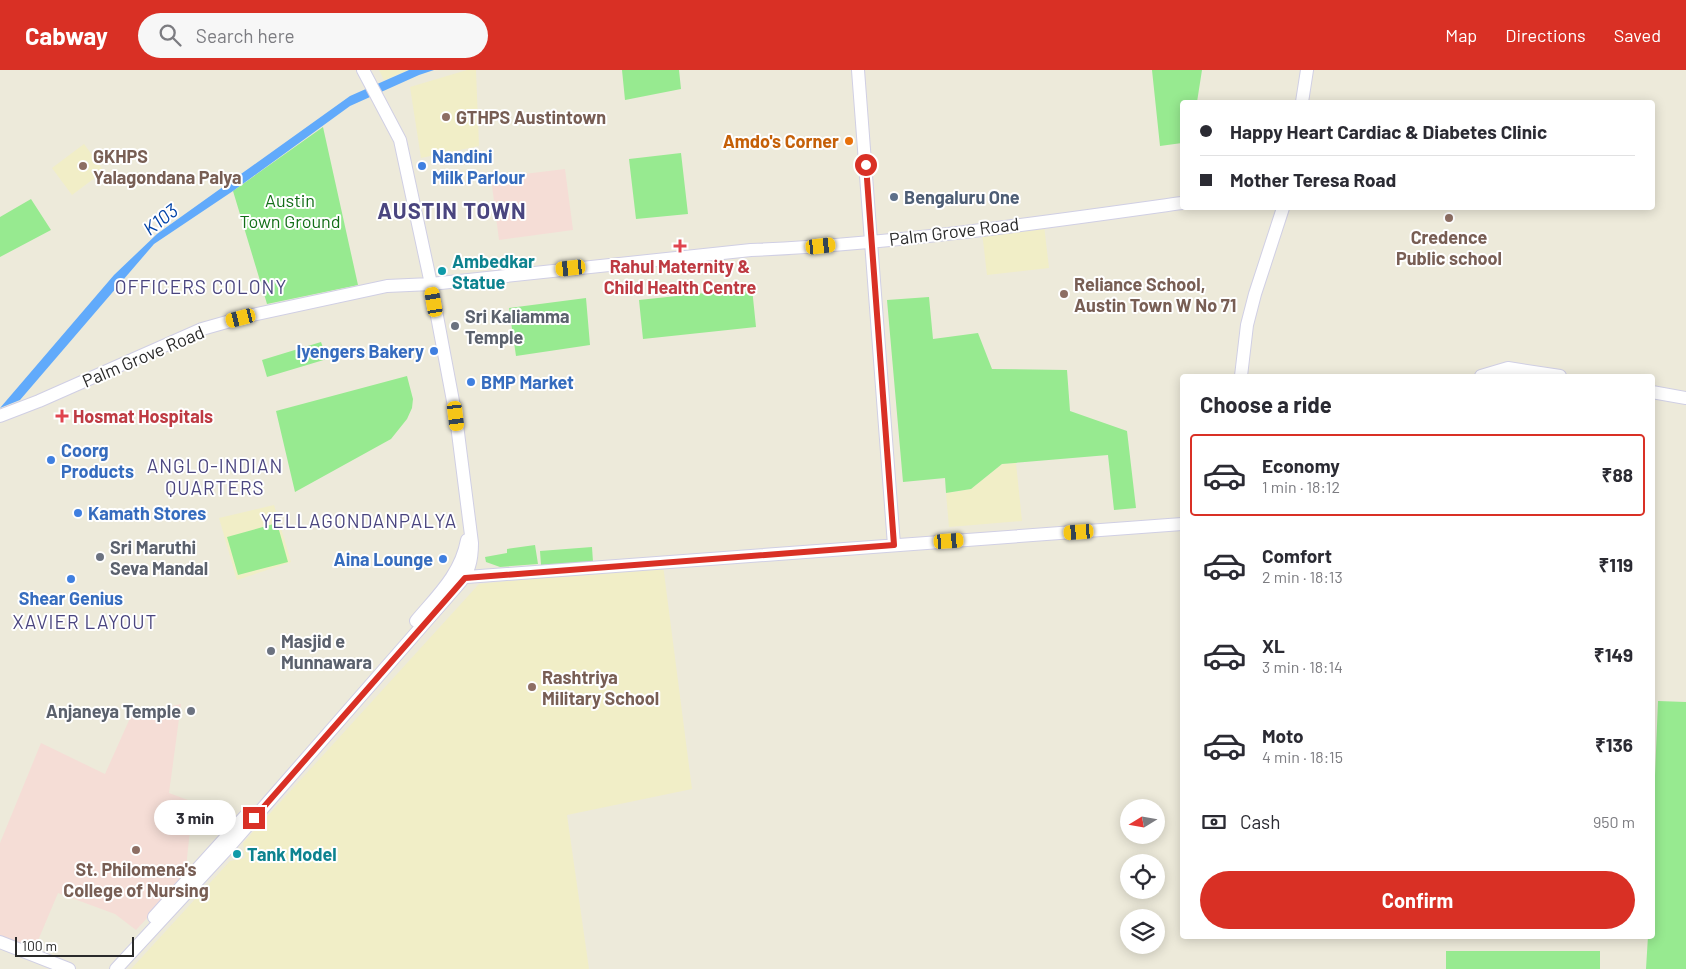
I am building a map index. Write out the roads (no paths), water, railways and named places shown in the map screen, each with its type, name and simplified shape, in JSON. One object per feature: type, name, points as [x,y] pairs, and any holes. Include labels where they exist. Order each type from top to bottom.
[{"type":"street","points":[[116,969],[228,848],[472,561],[472,543],[456,416],[431,284],[399,137],[363,70]]},
{"type":"street","points":[[858,70],[894,545]]},
{"type":"street","points":[[1302,100],[1307,70]]},
{"type":"street","name":"Palm Grove Road","points":[[0,416],[39,401],[202,329],[248,316],[387,286],[431,284],[607,264],[979,230],[1180,204]]},
{"type":"street","points":[[1241,374],[1247,325],[1254,294],[1282,210]]},
{"type":"street","points":[[1488,374],[1508,368],[1547,374]]},
{"type":"street","points":[[1655,393],[1686,398]]},
{"type":"street","points":[[107,969],[459,578],[1180,524]]},
{"type":"street","points":[[0,942],[68,969]]},
{"type":"water","points":[[409,70],[434,70],[350,106],[233,191],[154,244],[20,400],[0,408],[114,275],[157,234],[350,96]]},
{"type":"place","name":"GTHPS Austintown","points":[[446,117]]},
{"type":"place","name":"Amdo's Corner","points":[[849,141]]},
{"type":"place","name":"GKHPS Yalagondana Palya","points":[[83,166]]},
{"type":"place","name":"Nandini Milk Parlour","points":[[422,166]]},
{"type":"place","name":"Bengaluru One","points":[[894,197]]},
{"type":"place","name":"Credence Public school","points":[[1449,218]]},
{"type":"place","name":"Rahul Maternity & Child Health Centre","points":[[680,246]]},
{"type":"place","name":"Ambedkar Statue","points":[[442,271]]},
{"type":"place","name":"Reliance School, Austin Town W No 71","points":[[1064,294]]},
{"type":"place","name":"Sri Kaliamma Temple","points":[[455,326]]},
{"type":"place","name":"Iyengers Bakery","points":[[434,351]]},
{"type":"place","name":"BMP Market","points":[[471,382]]},
{"type":"place","name":"Hosmat Hospitals","points":[[62,416]]},
{"type":"place","name":"Coorg Products","points":[[51,460]]},
{"type":"place","name":"Kamath Stores","points":[[78,513]]},
{"type":"place","name":"Sri Maruthi Seva Mandal","points":[[100,557]]},
{"type":"place","name":"Aina Lounge","points":[[443,559]]},
{"type":"place","name":"Shear Genius","points":[[71,579]]},
{"type":"place","name":"Masjid e Munnawara","points":[[271,651]]},
{"type":"place","name":"Rashtriya Military School","points":[[532,687]]},
{"type":"place","name":"Anjaneya Temple","points":[[191,711]]},
{"type":"place","name":"St. Philomena's College of Nursing","points":[[136,850]]},
{"type":"place","name":"Tank Model","points":[[237,854]]},
{"type":"district","name":"AUSTIN TOWN","points":[[452,210]]},
{"type":"district","name":"OFFICERS COLONY","points":[[201,286]]},
{"type":"district","name":"ANGLO-INDIAN QUARTERS","points":[[215,476]]},
{"type":"district","name":"YELLAGONDANPALYA","points":[[359,520]]},
{"type":"district","name":"XAVIER LAYOUT","points":[[85,621]]},
{"type":"park label","name":"Austin Town Ground","points":[[290,210]]},
{"type":"water label","name":"K103","points":[[160,219]]}]
